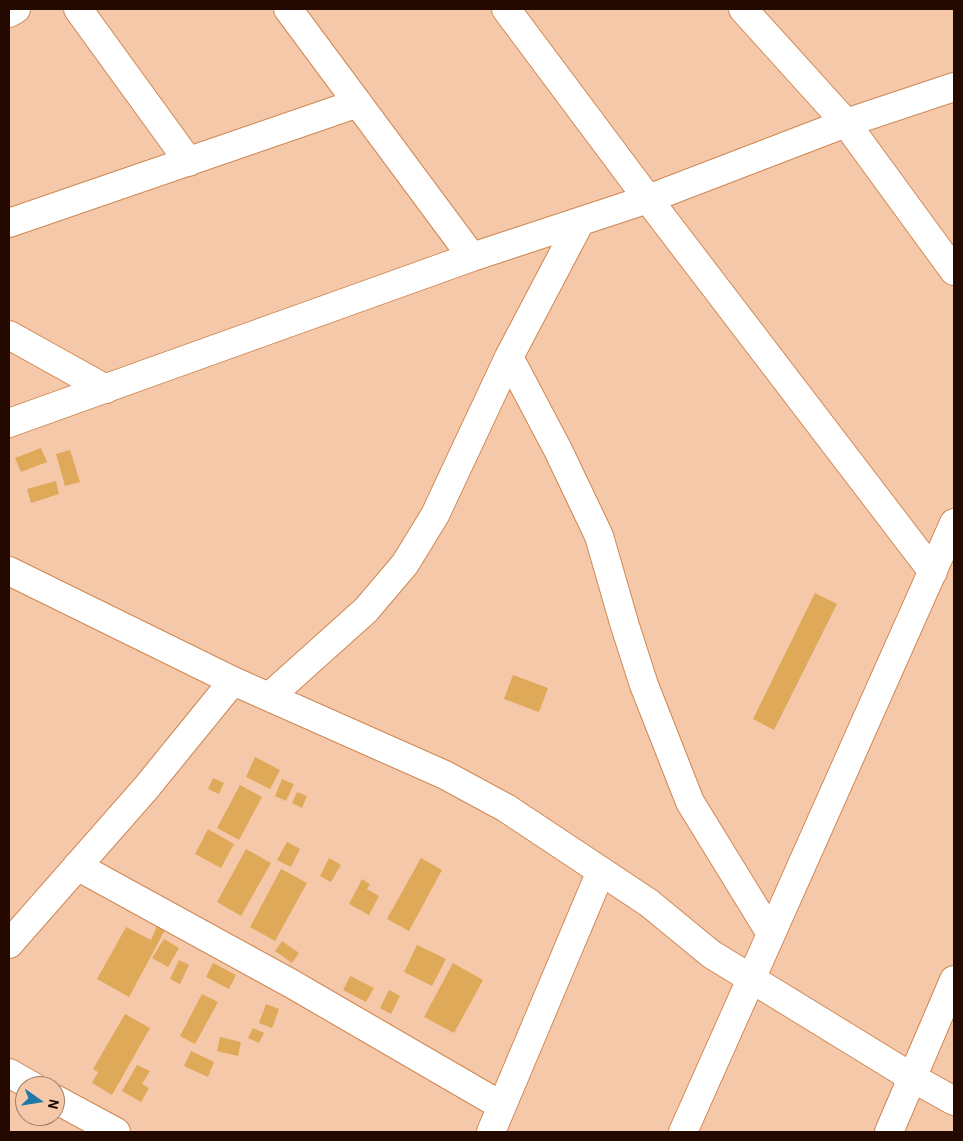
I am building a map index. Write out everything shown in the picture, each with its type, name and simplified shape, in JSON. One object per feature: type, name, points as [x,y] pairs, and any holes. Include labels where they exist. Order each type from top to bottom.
[{"type":"street","points":[[9,13],[16,9]]},
{"type":"street","points":[[78,9],[189,162]]},
{"type":"street","points":[[288,9],[472,257]]},
{"type":"street","points":[[506,9],[648,200],[933,572]]},
{"type":"street","points":[[743,9],[846,123],[954,272]]},
{"type":"street","points":[[9,423],[472,257],[648,200],[846,123],[954,87]]},
{"type":"street","points":[[9,223],[358,104]]},
{"type":"street","points":[[269,696],[366,610],[405,564],[435,515],[509,357],[580,222]]},
{"type":"street","points":[[9,335],[106,389]]},
{"type":"street","points":[[509,357],[558,450],[600,536],[625,626],[644,685],[690,802],[771,934]]},
{"type":"street","points":[[683,1132],[954,523]]},
{"type":"street","points":[[9,571],[233,681],[445,775],[506,808],[649,904],[711,954],[913,1078],[954,1101]]},
{"type":"street","points":[[9,944],[146,788],[233,681]]},
{"type":"street","points":[[77,866],[292,984],[502,1106]]},
{"type":"street","points":[[491,1132],[601,871]]},
{"type":"street","points":[[888,1132],[954,980]]},
{"type":"street","points":[[65,1104],[116,1132]]},
{"type":"building","points":[[41,448],[47,462],[21,472],[15,458]]},
{"type":"building","points":[[70,450],[80,482],[65,486],[56,454]]},
{"type":"building","points":[[56,481],[59,494],[31,503],[27,489]]},
{"type":"building","points":[[815,593],[837,604],[774,730],[753,719]]},
{"type":"building","points":[[513,675],[548,688],[539,712],[504,699]]},
{"type":"building","points":[[255,757],[280,770],[270,789],[246,777]]},
{"type":"building","points":[[213,778],[224,783],[219,794],[208,789]]},
{"type":"building","points":[[282,779],[294,784],[286,801],[275,796]]},
{"type":"building","points":[[240,785],[262,797],[239,840],[217,828]]},
{"type":"building","points":[[297,792],[307,796],[302,808],[292,803]]},
{"type":"building","points":[[208,829],[234,844],[221,868],[195,854]]},
{"type":"building","points":[[287,842],[300,849],[291,867],[277,860]]},
{"type":"building","points":[[246,849],[271,863],[241,916],[217,902]]},
{"type":"building","points":[[329,858],[341,865],[331,882],[320,876]]},
{"type":"building","points":[[421,858],[442,870],[409,931],[387,919]]},
{"type":"building","points":[[281,869],[307,883],[275,941],[250,927]]},
{"type":"building","points":[[362,879],[370,884],[367,889],[379,896],[369,915],[349,904]]},
{"type":"building","points":[[157,926],[165,930],[129,997],[97,979],[126,927],[151,940]]},
{"type":"building","points":[[164,939],[179,948],[168,967],[152,958]]},
{"type":"building","points":[[282,941],[299,953],[292,963],[275,951]]},
{"type":"building","points":[[417,945],[446,959],[432,986],[404,972]]},
{"type":"building","points":[[179,960],[189,965],[180,984],[170,979]]},
{"type":"building","points":[[213,963],[236,975],[229,989],[206,977]]},
{"type":"building","points":[[453,963],[483,980],[454,1033],[424,1017]]},
{"type":"building","points":[[350,976],[374,988],[366,1002],[343,990]]},
{"type":"building","points":[[389,990],[400,996],[391,1014],[380,1008]]},
{"type":"building","points":[[202,994],[218,1002],[195,1044],[180,1036]]},
{"type":"building","points":[[266,1004],[279,1009],[272,1028],[259,1023]]},
{"type":"building","points":[[125,1014],[150,1028],[112,1095],[92,1083],[98,1072],[93,1069]]},
{"type":"building","points":[[253,1028],[264,1033],[259,1043],[248,1038]]},
{"type":"building","points":[[220,1037],[241,1042],[238,1056],[217,1051]]},
{"type":"building","points":[[191,1051],[214,1062],[208,1077],[184,1066]]},
{"type":"building","points":[[137,1065],[150,1071],[142,1084],[149,1088],[141,1102],[122,1091]]}]
